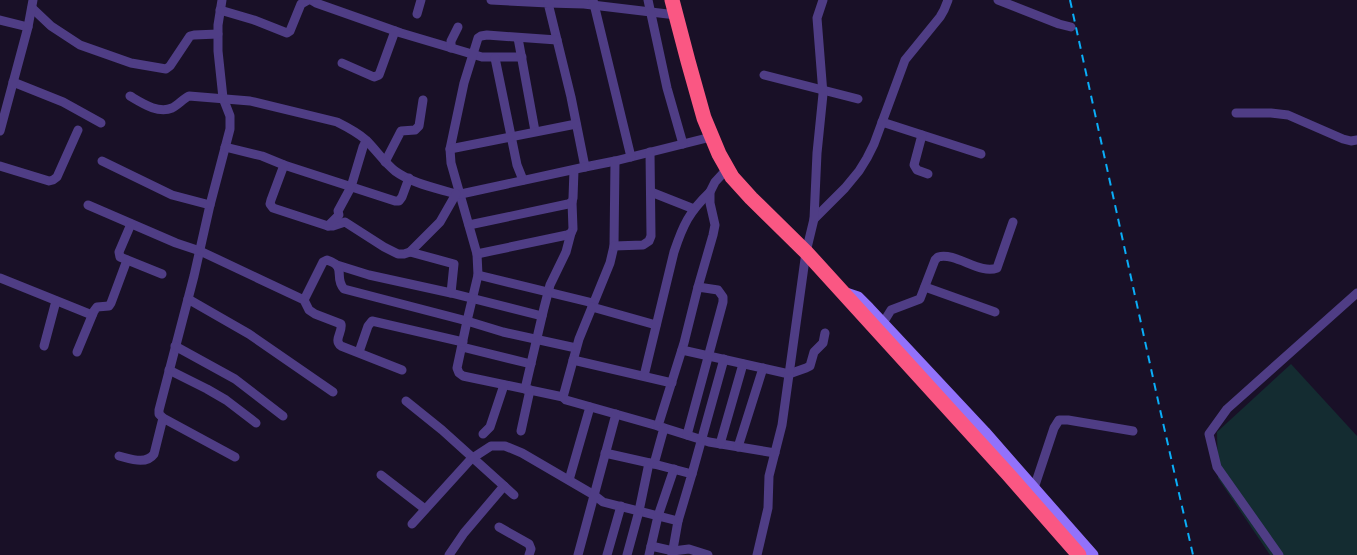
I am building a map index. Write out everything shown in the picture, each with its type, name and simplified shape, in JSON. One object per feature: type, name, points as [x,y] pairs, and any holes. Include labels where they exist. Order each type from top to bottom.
[{"type":"highway","points":[[672,0],[698,98],[712,137],[732,177],[843,292],[1079,555]]},
{"type":"street","points":[[222,0],[218,51],[224,98],[230,116],[230,124],[188,299],[159,405],[159,414],[163,418],[236,457]]},
{"type":"street","points":[[220,10],[254,20],[287,33],[290,31],[301,4],[309,0],[395,31],[482,57],[522,57]]},
{"type":"street","points":[[417,14],[421,0]]},
{"type":"street","points":[[491,0],[594,3],[676,15]]},
{"type":"street","points":[[648,0],[667,88],[683,144]]},
{"type":"street","points":[[757,555],[768,508],[769,476],[782,426],[806,252],[814,219],[814,190],[822,102],[817,23],[818,13],[823,0]]},
{"type":"street","points":[[814,219],[859,171],[874,144],[905,60],[940,18],[948,0]]},
{"type":"street","points":[[998,0],[1071,27]]},
{"type":"street","points":[[548,2],[586,167]]},
{"type":"street","points":[[594,3],[630,157]]},
{"type":"street","points":[[33,4],[51,26],[80,45],[125,62],[164,69],[170,66],[190,36],[218,34]]},
{"type":"street","points":[[1,126],[33,4]]},
{"type":"street","points":[[0,20],[28,27]]},
{"type":"street","points":[[451,48],[458,27]]},
{"type":"street","points":[[342,63],[374,77],[379,75],[395,31]]},
{"type":"street","points":[[558,40],[482,36],[476,42],[472,54],[450,149],[451,163],[477,254],[478,276],[457,368],[459,374],[527,390],[563,396],[566,400],[702,440],[775,453]]},
{"type":"street","points":[[518,38],[535,131]]},
{"type":"street","points":[[495,58],[511,136],[523,180]]},
{"type":"street","points":[[764,75],[858,98]]},
{"type":"street","points":[[13,82],[63,102],[101,123]]},
{"type":"street","points":[[130,96],[160,110],[174,108],[189,96],[224,98],[250,101],[336,122],[346,126],[366,141],[394,170],[425,185],[459,194],[615,161],[712,137]]},
{"type":"street","points":[[385,162],[401,131],[415,130],[419,126],[423,100]]},
{"type":"street","points":[[1236,113],[1288,115],[1343,139],[1357,140]]},
{"type":"street","points":[[882,122],[981,154]]},
{"type":"street","points":[[450,149],[576,124]]},
{"type":"street","points":[[0,166],[53,180],[57,177],[78,130]]},
{"type":"street","points":[[922,135],[914,165],[917,170],[928,174]]},
{"type":"street","points":[[366,141],[351,187],[338,211],[342,218],[384,247],[398,254],[410,252],[440,222],[459,194]]},
{"type":"street","points":[[226,147],[262,156],[284,166],[390,200],[399,201],[409,178]]},
{"type":"street","points":[[614,246],[643,246],[649,241],[652,229],[650,152]]},
{"type":"street","points":[[102,161],[172,195],[210,206]]},
{"type":"street","points":[[563,396],[576,348],[610,263],[614,246],[615,161]]},
{"type":"street","points":[[284,166],[270,200],[273,208],[328,226],[333,226],[342,218]]},
{"type":"street","points":[[644,376],[674,252],[687,218],[727,169]]},
{"type":"street","points":[[521,431],[530,364],[536,339],[550,285],[566,252],[573,229],[574,170]]},
{"type":"street","points":[[651,192],[694,209]]},
{"type":"street","points":[[627,555],[714,230],[710,192]]},
{"type":"street","points":[[469,225],[572,202]]},
{"type":"street","points":[[88,205],[176,243],[200,251],[304,300],[309,310],[314,314],[341,324],[342,328],[337,341],[340,346],[402,370]]},
{"type":"street","points":[[883,323],[891,310],[918,300],[938,257],[942,256],[989,270],[997,268],[1013,222]]},
{"type":"street","points":[[131,224],[118,252],[120,257],[162,274]]},
{"type":"street","points":[[477,254],[571,233]]},
{"type":"street","points":[[410,252],[454,264],[450,293]]},
{"type":"street","points":[[78,352],[97,307],[109,306],[111,303],[127,260]]},
{"type":"street","points":[[304,300],[324,261],[327,260],[368,275],[542,316]]},
{"type":"street","points":[[337,265],[341,286],[344,288],[503,332],[576,348]]},
{"type":"street","points":[[478,276],[549,292],[656,325]]},
{"type":"street","points":[[0,278],[92,315]]},
{"type":"street","points":[[687,435],[723,297],[718,290],[698,287]]},
{"type":"street","points":[[925,287],[994,312]]},
{"type":"street","points":[[843,292],[858,297],[883,323],[1093,555]]},
{"type":"street","points":[[1279,555],[1217,467],[1209,434],[1227,410],[1357,294]]},
{"type":"street","points":[[188,299],[249,334],[333,392]]},
{"type":"street","points":[[44,346],[56,301]]},
{"type":"street","points":[[359,352],[368,326],[372,321],[530,364]]},
{"type":"street","points":[[682,350],[788,374],[810,366],[814,352],[823,343],[825,333]]},
{"type":"street","points":[[175,346],[235,379],[283,416]]},
{"type":"street","points":[[673,553],[678,521],[724,359]]},
{"type":"street","points":[[573,360],[672,383]]},
{"type":"street","points":[[720,444],[743,364]]},
{"type":"street","points":[[738,447],[763,368]]},
{"type":"street","points":[[169,370],[226,400],[256,423]]},
{"type":"street","points":[[483,434],[490,427],[504,385]]},
{"type":"street","points":[[406,401],[474,457],[514,495]]},
{"type":"street","points":[[569,480],[590,407]]},
{"type":"street","points":[[578,555],[616,414]]},
{"type":"street","points":[[119,456],[140,460],[151,458],[154,454],[163,418]]},
{"type":"street","points":[[1034,488],[1054,428],[1059,420],[1133,431]]},
{"type":"street","points":[[412,524],[474,457],[491,446],[506,446],[522,453],[603,502],[678,521]]},
{"type":"street","points":[[606,453],[692,474]]},
{"type":"street","points":[[674,469],[658,516],[650,550],[673,553],[689,549],[708,555]]},
{"type":"street","points":[[382,475],[425,509]]},
{"type":"street","points":[[449,555],[464,533],[504,486]]},
{"type":"street","points":[[606,555],[620,506]]},
{"type":"street","points":[[499,526],[530,544],[529,555]]},
{"type":"green space","points":[[1291,364],[1357,436],[1357,555],[1270,555],[1218,478],[1217,432]]},
{"type":"railway","points":[[1070,0],[1193,555]]}]
